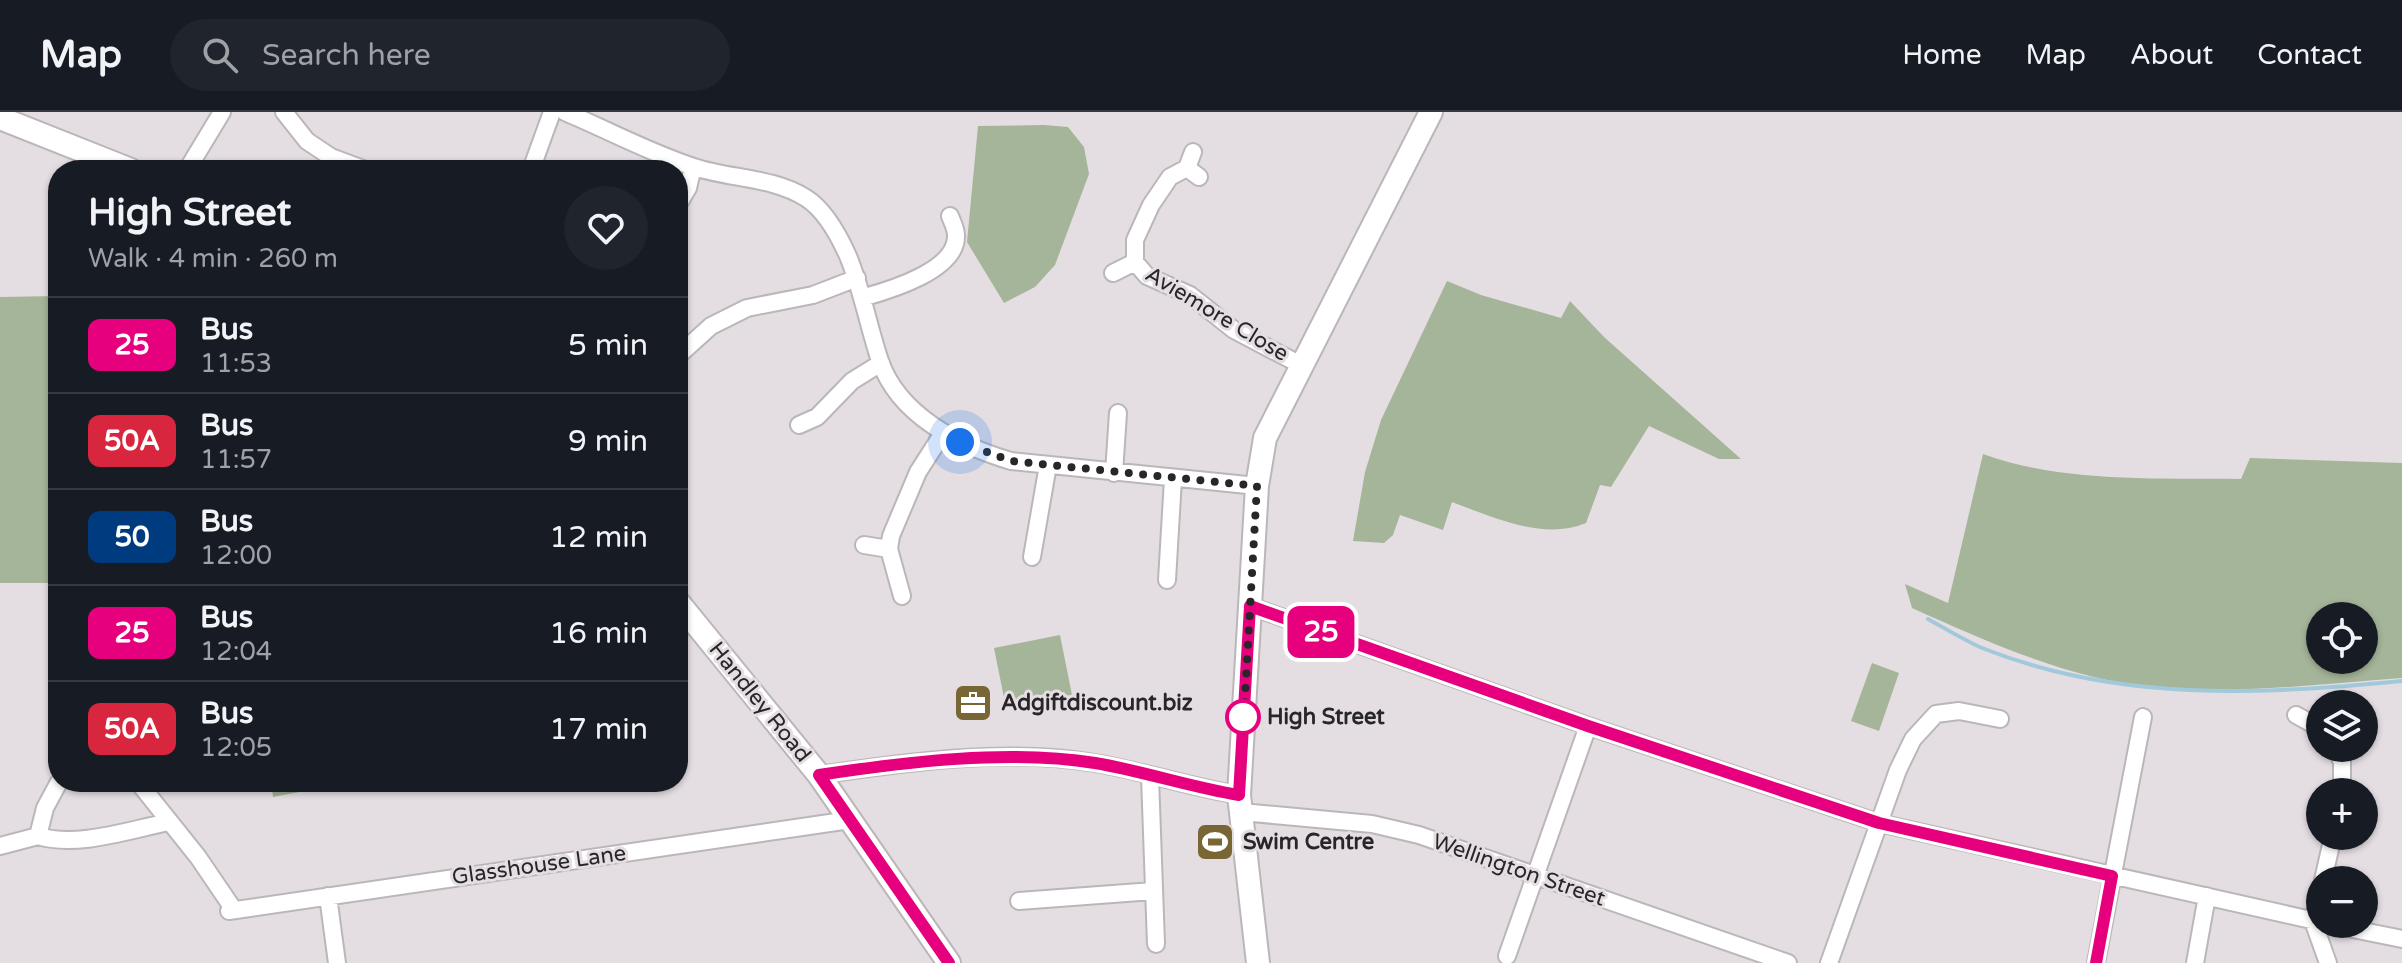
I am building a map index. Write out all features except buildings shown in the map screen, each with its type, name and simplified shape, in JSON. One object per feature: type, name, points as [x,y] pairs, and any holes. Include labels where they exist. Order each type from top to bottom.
[{"type":"street","points":[[284,112],[307,141],[339,160]]},
{"type":"street","points":[[535,160],[552,112]]},
{"type":"street","points":[[565,112],[677,160]]},
{"type":"street","points":[[1258,963],[1240,804],[1257,486],[1265,438],[1431,112]]},
{"type":"street","points":[[192,160],[215,114]]},
{"type":"street","points":[[0,118],[106,160]]},
{"type":"street","points":[[688,165],[756,179],[807,198],[838,233],[865,297],[881,363],[901,396],[943,433],[989,454],[1048,465],[1257,486]]},
{"type":"street","name":"Aviemore Close","points":[[1193,166],[1170,177],[1151,205],[1135,240],[1135,262],[1147,276],[1190,295],[1234,330],[1301,365]]},
{"type":"street","points":[[688,188],[693,167]]},
{"type":"street","points":[[865,297],[927,275],[954,246],[956,234],[950,216]]},
{"type":"street","name":"Aviemore Close","points":[[1113,273],[1135,262]]},
{"type":"street","points":[[688,347],[711,326],[747,308],[813,295],[857,278]]},
{"type":"street","points":[[799,425],[817,417],[852,381],[881,363]]},
{"type":"street","points":[[1114,473],[1118,413]]},
{"type":"street","points":[[902,596],[889,549],[918,472],[943,433]]},
{"type":"street","points":[[1032,557],[1048,465]]},
{"type":"street","points":[[1167,580],[1173,479]]},
{"type":"street","points":[[864,545],[889,549]]},
{"type":"street","points":[[1250,606],[1588,726],[1879,823],[2306,919]]},
{"type":"street","name":"Handley Road","points":[[688,614],[819,775],[949,963]]},
{"type":"street","points":[[1829,963],[1913,739],[1936,714],[1959,711],[2000,719]]},
{"type":"street","points":[[2296,715],[2306,720]]},
{"type":"street","points":[[2096,963],[2143,717]]},
{"type":"street","points":[[1507,956],[1588,726]]},
{"type":"street","name":"Wellington Street","points":[[819,775],[983,758],[1041,757],[1096,763],[1240,804],[1372,824],[1419,835],[1788,963]]},
{"type":"street","points":[[1150,777],[1156,944]]},
{"type":"street","points":[[38,836],[45,808],[54,792]]},
{"type":"street","points":[[0,846],[38,836],[53,840],[83,837],[169,822],[146,792]]},
{"type":"street","name":"Glasshouse Lane","points":[[169,822],[231,910],[850,820]]},
{"type":"street","points":[[1019,901],[1153,891]]},
{"type":"street","points":[[328,896],[337,963]]},
{"type":"street","points":[[2195,963],[2207,896]]},
{"type":"street","points":[[2378,934],[2402,939]]},
{"type":"street","points":[[2323,938],[2328,963]]},
{"type":"green space","points":[[978,126],[1068,127],[1084,147],[1089,174],[1055,265],[1035,287],[1004,303],[967,242]]},
{"type":"green space","points":[[1447,281],[1481,295],[1561,318],[1570,301],[1604,337],[1741,459],[1719,459],[1649,426],[1611,487],[1600,485],[1586,523],[1570,528],[1536,528],[1501,520],[1452,502],[1443,530],[1400,515],[1393,535],[1384,543],[1353,541],[1365,472],[1381,420]]},
{"type":"green space","points":[[48,296],[48,583],[0,583],[0,297]]},
{"type":"green space","points":[[1983,454],[2045,470],[2144,478],[2241,479],[2250,458],[2402,463],[2402,678],[2215,690],[2122,683],[2030,657],[1912,608],[1905,584],[1948,603]]},
{"type":"green space","points":[[1060,635],[1072,695],[1006,708],[994,648]]},
{"type":"green space","points":[[1872,663],[1899,673],[1879,731],[1851,721]]},
{"type":"green space","points":[[272,792],[299,792],[273,797]]},
{"type":"waterway","points":[[1928,619],[1982,648],[2033,665],[2085,678],[2137,686],[2242,691],[2402,681]]},
{"type":"bus line","name":"25","points":[[949,963],[819,775],[983,758],[1041,757],[1096,763],[1239,795],[1250,606],[1588,726],[1879,823],[2112,876],[2096,963]]},
{"type":"place","name":"Adgiftdiscount.biz","points":[[973,703]]},
{"type":"place","name":"High Street","points":[[1243,717]]},
{"type":"place","name":"Swim Centre","points":[[1215,842]]},
{"type":"route","points":[[960,442],[1011,461],[1257,486],[1243,732],[1243,717]]}]
